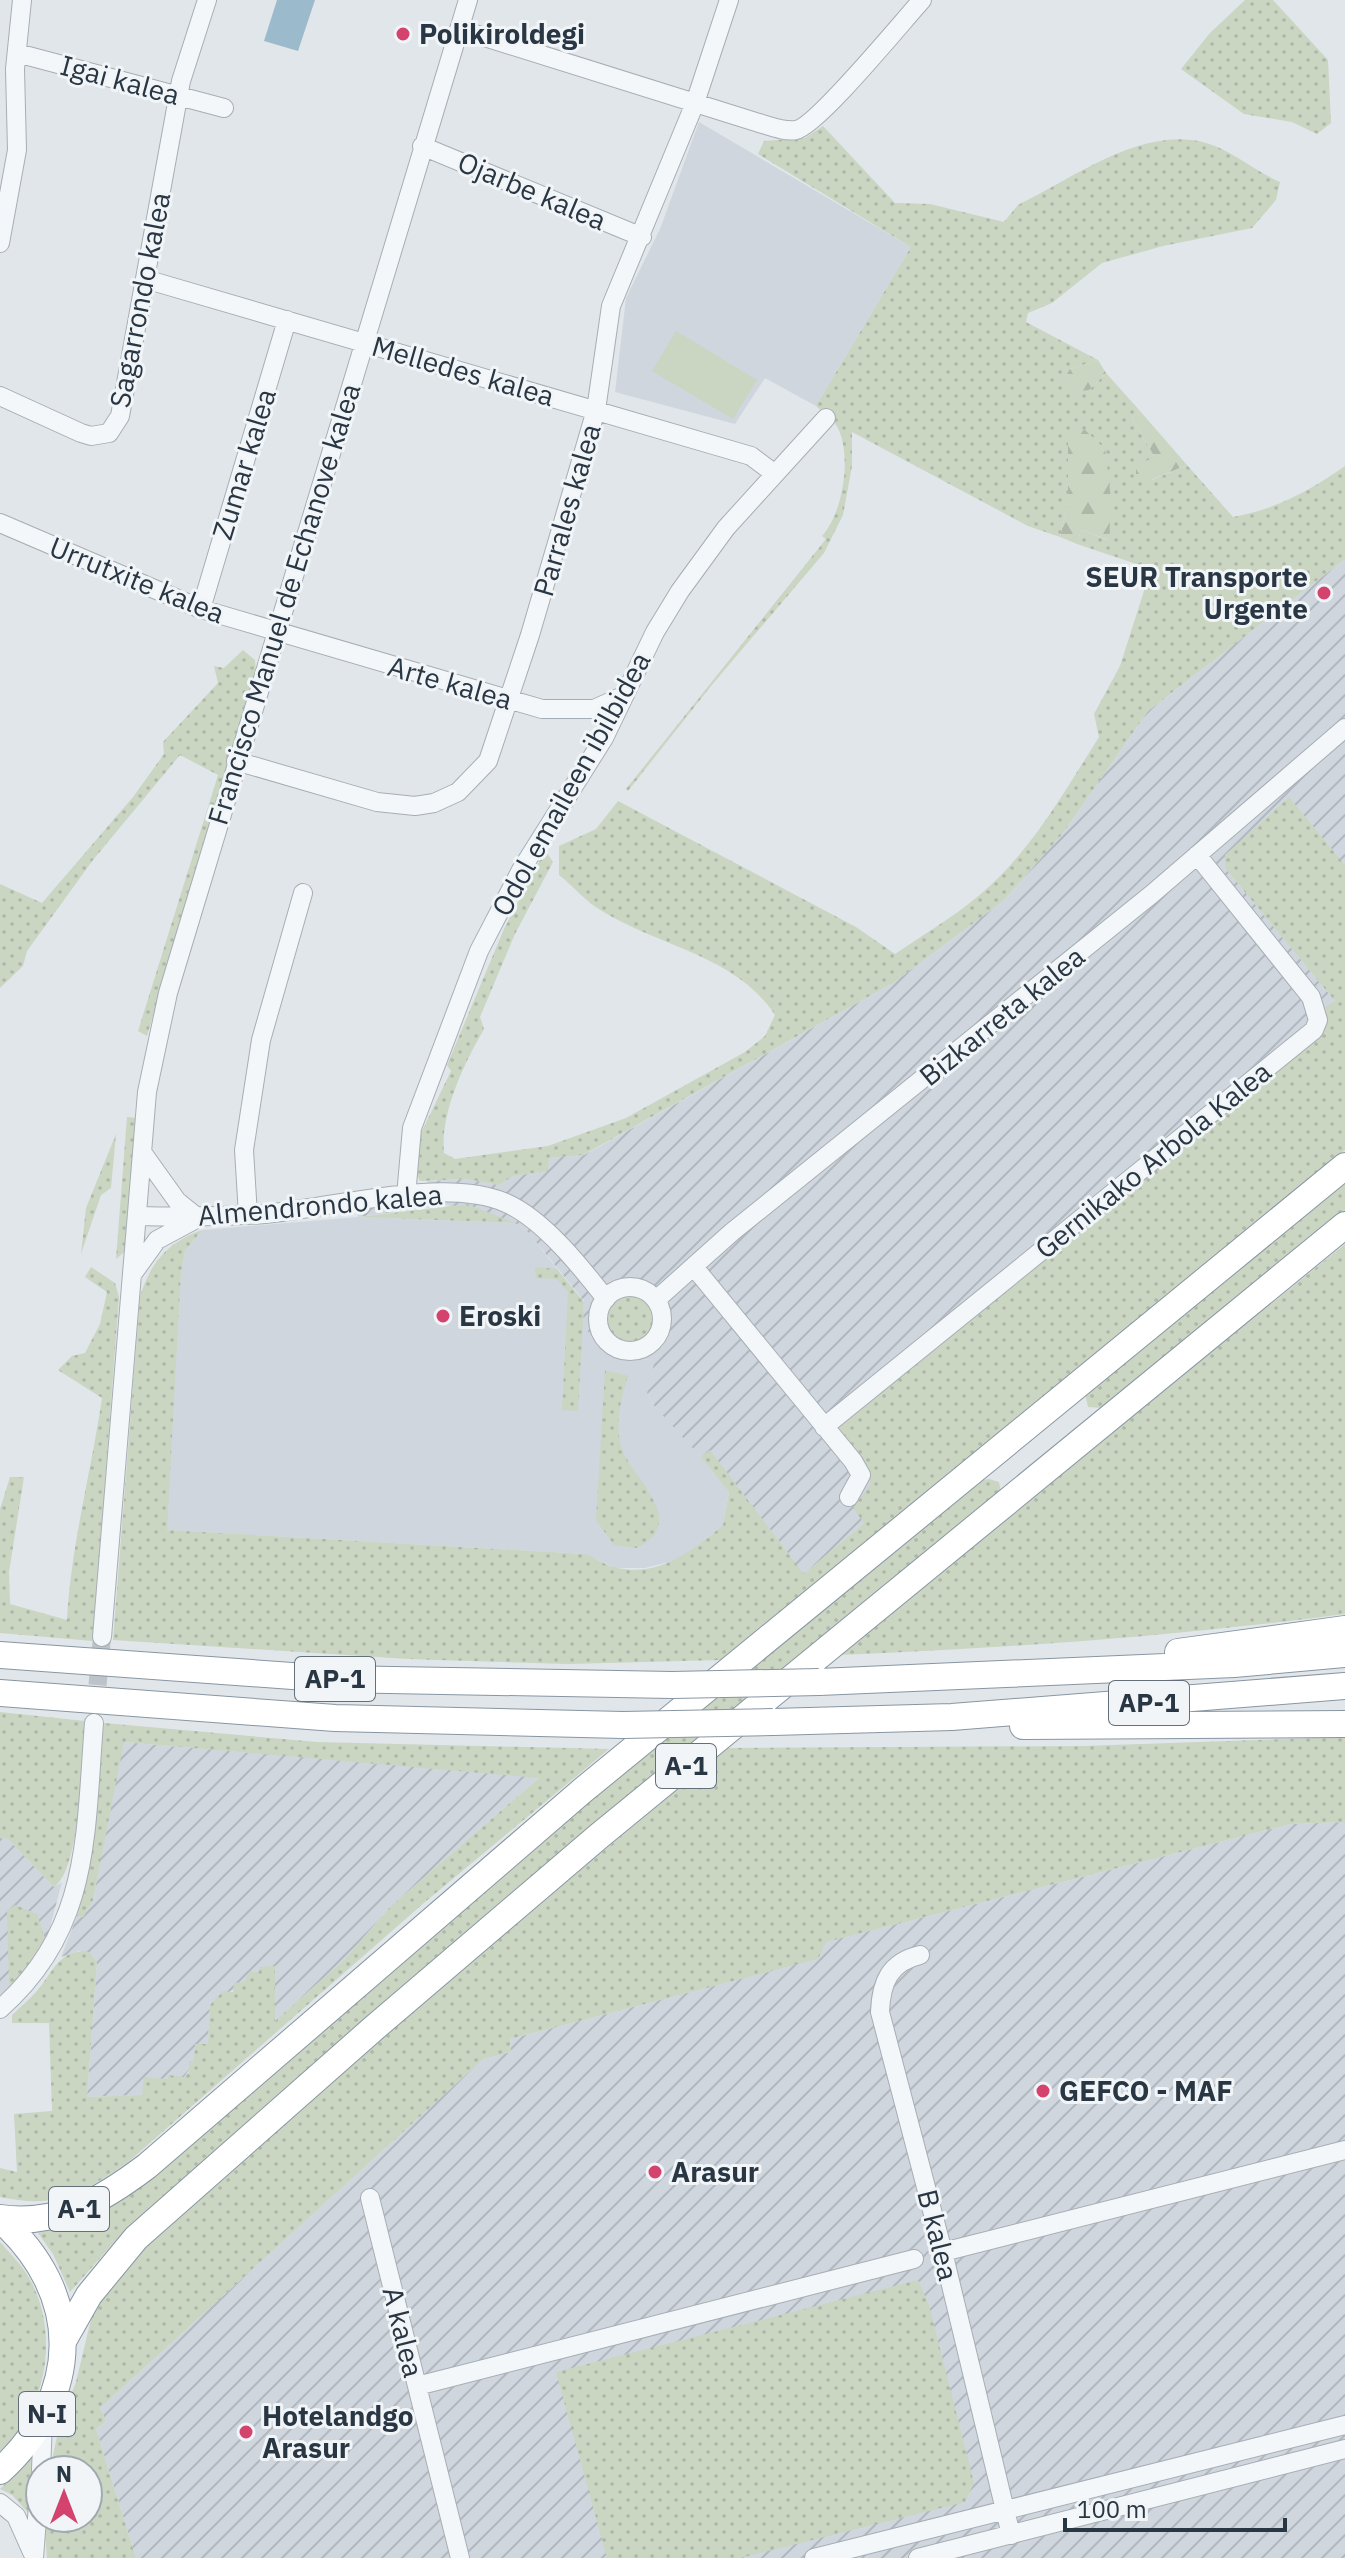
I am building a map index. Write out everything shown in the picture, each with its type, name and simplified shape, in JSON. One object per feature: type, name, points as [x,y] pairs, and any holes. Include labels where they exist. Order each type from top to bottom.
[{"type":"highway","name":"A-1","points":[[0,2219],[24,2222],[74,2211],[98,2201],[147,2166],[582,1791],[1345,1166]]},
{"type":"highway","name":"A-1","points":[[63,2341],[89,2295],[136,2238],[374,2028],[599,1836],[1345,1225]]},
{"type":"highway","points":[[1111,1669],[1184,1651],[1345,1629]]},
{"type":"highway","name":"AP-1","points":[[0,1655],[334,1679],[672,1685],[819,1682],[1234,1664],[1345,1654]]},
{"type":"highway","name":"AP-1","points":[[0,1693],[335,1718],[623,1725],[952,1717],[1345,1686]]},
{"type":"highway","points":[[952,1717],[1038,1728],[1345,1724]]},
{"type":"highway","name":"N-I","points":[[0,2219],[38,2260],[60,2313],[63,2341],[61,2369],[43,2421],[24,2449],[0,2471]]},
{"type":"street","points":[[0,243],[17,150],[17,53],[22,0]]},
{"type":"street","name":"Sagarrondo kalea","points":[[0,396],[91,436],[109,433],[120,416],[179,96],[207,0]]},
{"type":"street","name":"Francisco Manuel de Echanove kalea","points":[[102,1637],[147,1092],[168,993],[468,0]]},
{"type":"street","name":"Parrales kalea","points":[[236,761],[400,806],[434,803],[458,792],[488,761],[510,700],[596,410],[611,306],[695,103],[729,0]]},
{"type":"street","points":[[459,29],[780,129],[794,130],[805,126],[922,0]]},
{"type":"street","name":"Igai kalea","points":[[17,53],[224,108]]},
{"type":"street","name":"Ojarbe kalea","points":[[422,146],[642,237]]},
{"type":"street","name":"Melledes kalea","points":[[145,279],[751,456],[775,474]]},
{"type":"street","name":"Zumar kalea","points":[[201,609],[287,320]]},
{"type":"street","name":"Odol emaileen ibilbidea","points":[[406,1196],[412,1128],[479,951],[521,870],[601,743],[655,632],[680,591],[726,528],[826,418]]},
{"type":"street","name":"Urrutxite kalea","points":[[0,523],[201,609],[275,633]]},
{"type":"street","name":"Arte kalea","points":[[275,633],[542,709],[575,712],[594,709],[625,695]]},
{"type":"street","name":"Bizkarreta kalea","points":[[656,1300],[1197,855],[1345,728]]},
{"type":"street","name":"Gernikako Arbola Kalea","points":[[824,1427],[1314,1030],[1318,1020],[1311,997],[1197,855]]},
{"type":"street","points":[[248,1215],[244,1150],[261,1040],[303,893]]},
{"type":"street","points":[[132,1274],[157,1240],[198,1218],[177,1201],[142,1152]]},
{"type":"street","name":"Almendrondo kalea","points":[[137,1216],[198,1218],[248,1215],[406,1196],[466,1193],[508,1203],[568,1250],[606,1299]]},
{"type":"street","points":[[694,1267],[861,1475],[849,1497]]},
{"type":"street","points":[[630,1287],[641,1289],[656,1300],[662,1313],[658,1335],[651,1344],[630,1352],[619,1350],[602,1335],[598,1313],[606,1299],[619,1289],[630,1287]]},
{"type":"street","points":[[0,2009],[42,1965],[68,1918],[80,1867],[94,1723]]},
{"type":"street","name":"B kalea","points":[[920,1955],[896,1964],[887,1976],[881,1992],[880,2012],[943,2252],[1011,2535]]},
{"type":"street","points":[[943,2252],[1345,2150]]},
{"type":"street","name":"A kalea","points":[[370,2198],[460,2558]]},
{"type":"street","points":[[417,2386],[914,2259]]},
{"type":"street","points":[[42,2454],[43,2421]]},
{"type":"street","points":[[814,2558],[1345,2425]]},
{"type":"street","points":[[918,2558],[1345,2449]]},
{"type":"street","points":[[0,2503],[16,2516],[34,2558],[36,2534]]},
{"type":"shaded area","points":[[699,122],[911,247],[816,406],[765,378],[735,424],[615,392],[626,298],[660,229]]},
{"type":"shaded area","points":[[1345,559],[1345,865],[1289,798],[1225,856],[1225,868],[1335,1001],[1325,1008],[1327,1025],[868,1470],[871,1485],[864,1523],[804,1574],[710,1451],[701,1457],[655,1407],[647,1393],[655,1359],[624,1360],[613,1356],[593,1339],[583,1324],[584,1301],[528,1232],[515,1223],[447,1205],[358,1217],[356,1195],[426,1187],[428,1181],[467,1179],[499,1185],[513,1176],[547,1171],[549,1158],[584,1155],[893,983],[1003,901],[1063,833],[1148,711]]},
{"type":"shaded area","points":[[358,1217],[515,1223],[528,1232],[557,1269],[613,1356],[624,1360],[656,1359],[647,1393],[655,1407],[682,1433],[729,1492],[723,1525],[681,1559],[645,1568],[615,1568],[585,1554],[166,1530],[181,1273],[185,1251],[202,1230]]},
{"type":"shaded area","points":[[123,1742],[540,1777],[390,1907],[344,1960],[274,2022],[259,1972],[210,2005],[208,2044],[184,2077],[168,2079],[143,2095],[87,2097],[97,1963],[79,1951],[61,1957],[77,1916],[83,1917],[93,1900]]},
{"type":"shaded area","name":"Arasur","points":[[1345,1822],[1345,2558],[136,2558],[96,2429],[106,2421],[100,2408],[483,2059],[511,2052],[510,2039],[817,1959],[825,1942],[1291,1824]]},
{"type":"shaded area","points":[[0,1838],[8,1839],[54,1887],[62,1882],[46,1942],[40,1931],[13,1986],[0,1996]]},
{"type":"green space","points":[[1245,0],[1273,0],[1328,60],[1331,123],[1317,134],[1292,122],[1244,114],[1181,69],[1210,33]]},
{"type":"green space","points":[[823,126],[895,203],[930,204],[1004,222],[1018,205],[1088,167],[1139,146],[1165,140],[1190,140],[1215,146],[1280,182],[1276,200],[1252,228],[1163,246],[1102,263],[1052,303],[1028,313],[1026,322],[1098,360],[1070,369],[1089,390],[1106,373],[1140,411],[1132,418],[1154,456],[1152,480],[1187,465],[1233,517],[1292,498],[1345,466],[1345,559],[1148,711],[1063,833],[1003,901],[893,983],[583,1155],[549,1158],[548,1171],[513,1176],[499,1185],[467,1179],[420,1181],[417,1175],[421,1133],[451,1071],[447,1065],[504,929],[545,850],[553,862],[515,934],[480,1017],[484,1029],[450,1105],[444,1153],[455,1159],[548,1146],[626,1118],[745,1052],[765,1036],[775,1015],[759,995],[740,979],[718,965],[602,911],[559,875],[559,846],[596,829],[618,801],[856,927],[895,954],[971,902],[1009,867],[1042,825],[1099,737],[1094,714],[1120,666],[1151,569],[1077,544],[1081,530],[1108,540],[1068,433],[1068,502],[1060,537],[1028,526],[852,432],[852,466],[843,515],[824,553],[711,686],[628,791],[626,789],[826,539],[822,536],[840,499],[845,469],[842,440],[836,425],[816,406],[911,247],[758,154],[764,141],[805,138]]},
{"type":"green space","points":[[676,331],[757,380],[733,419],[652,371]]},
{"type":"green space","points":[[1098,360],[1106,373],[1089,390],[1070,392],[1064,379],[1070,369]]},
{"type":"green space","points":[[1140,411],[1187,465],[1151,480],[1136,480],[1136,468],[1154,456],[1132,418]]},
{"type":"green space","points":[[1085,430],[1105,449],[1111,499],[1109,540],[1081,530],[1077,544],[1060,537],[1068,502],[1068,433]]},
{"type":"green space","points":[[243,650],[255,660],[256,672],[147,1036],[138,1031],[218,775],[180,755],[93,860],[27,951],[23,966],[0,988],[0,884],[42,903],[133,797],[164,754],[163,742],[218,683],[214,666],[224,668]]},
{"type":"green space","points":[[1289,797],[1345,865],[1345,1150],[721,1660],[568,1664],[408,1659],[113,1640],[140,1296],[162,1255],[170,1247],[202,1230],[185,1251],[181,1273],[167,1530],[585,1554],[614,1567],[645,1569],[674,1560],[723,1525],[729,1492],[701,1457],[710,1450],[804,1574],[864,1523],[853,1508],[870,1485],[868,1470],[838,1432],[838,1426],[1308,1047],[1327,1025],[1325,1007],[1335,1001],[1225,868],[1225,855]]},
{"type":"green space","points":[[127,1117],[136,1118],[127,1250],[116,1259]]},
{"type":"green space","points":[[116,1134],[111,1188],[101,1195],[81,1254],[86,1208]]},
{"type":"green space","points":[[1345,1180],[1345,1211],[1103,1408],[1088,1407],[1085,1394]]},
{"type":"green space","points":[[467,1204],[515,1223],[358,1217]]},
{"type":"green space","points":[[1345,1244],[1345,1614],[1093,1640],[839,1655]]},
{"type":"green space","points":[[91,1267],[115,1283],[119,1297],[93,1641],[0,1633],[0,1509],[10,1477],[24,1477],[9,1572],[10,1604],[67,1620],[77,1537],[102,1398],[58,1370],[72,1356],[85,1353],[100,1324],[107,1292],[85,1277]]},
{"type":"green space","points":[[535,1267],[557,1269],[584,1302],[578,1411],[562,1410],[568,1292],[557,1279],[536,1278]]},
{"type":"green space","points":[[631,1292],[649,1300],[657,1318],[649,1336],[631,1344],[613,1336],[605,1318],[613,1300]]},
{"type":"green space","points":[[605,1370],[628,1376],[619,1412],[620,1440],[628,1461],[658,1513],[658,1526],[652,1538],[636,1548],[614,1545],[596,1520]]},
{"type":"green space","points":[[989,1479],[999,1482],[1001,1492],[457,1941],[117,2239],[70,2292],[53,2254],[38,2233],[78,2224],[133,2192],[520,1855],[976,1481]]},
{"type":"green space","points":[[0,1712],[85,1721],[75,1836],[63,1876],[54,1887],[8,1839],[0,1838]]},
{"type":"green space","points":[[104,1723],[317,1742],[609,1749],[425,1902],[127,2163],[81,2191],[53,2200],[0,2197],[0,2168],[17,2172],[14,2114],[52,2111],[49,2023],[12,2023],[12,2015],[64,1958],[70,1954],[89,1952],[97,1963],[87,2097],[142,2095],[144,2077],[168,2079],[168,2075],[184,2077],[189,2072],[189,2061],[194,2061],[195,2044],[208,2044],[210,2005],[223,1991],[233,1992],[234,1983],[244,1982],[250,1972],[259,1972],[259,1967],[275,1966],[275,2021],[344,1960],[390,1907],[539,1778],[124,1742],[93,1900],[83,1917],[77,1916],[86,1880]]},
{"type":"green space","points":[[1345,1737],[1345,1822],[1291,1824],[826,1942],[818,1959],[510,2039],[511,2052],[483,2059],[100,2408],[106,2421],[96,2429],[104,2454],[53,2454],[60,2422],[76,2382],[93,2311],[117,2276],[148,2244],[494,1941],[728,1748],[1083,1746]]},
{"type":"green space","points":[[15,1905],[37,1914],[46,1942],[13,1986],[9,1983],[7,1911]]},
{"type":"green space","points":[[0,2242],[24,2270],[36,2292],[46,2340],[45,2365],[30,2413],[0,2451]]},
{"type":"green space","points":[[918,2280],[929,2305],[974,2483],[965,2502],[740,2558],[607,2558],[556,2372]]},
{"type":"green space","points":[[104,2455],[136,2558],[47,2558],[45,2534],[104,2534]]},
{"type":"green space","points":[[24,2466],[24,2508],[12,2495],[0,2489]]},
{"type":"water","points":[[277,0],[315,0],[298,51],[264,41]]},
{"type":"tunnel","points":[[95,1712],[102,1637]]},
{"type":"place","name":"Polikiroldegi","points":[[403,34]]},
{"type":"place","name":"SEUR Transporte Urgente","points":[[1324,593]]},
{"type":"place","name":"Eroski","points":[[443,1316]]},
{"type":"place","name":"GEFCO - MAF","points":[[1043,2091]]},
{"type":"place","name":"Arasur","points":[[655,2172]]},
{"type":"place","name":"Hotelandgo Arasur","points":[[246,2432]]}]
